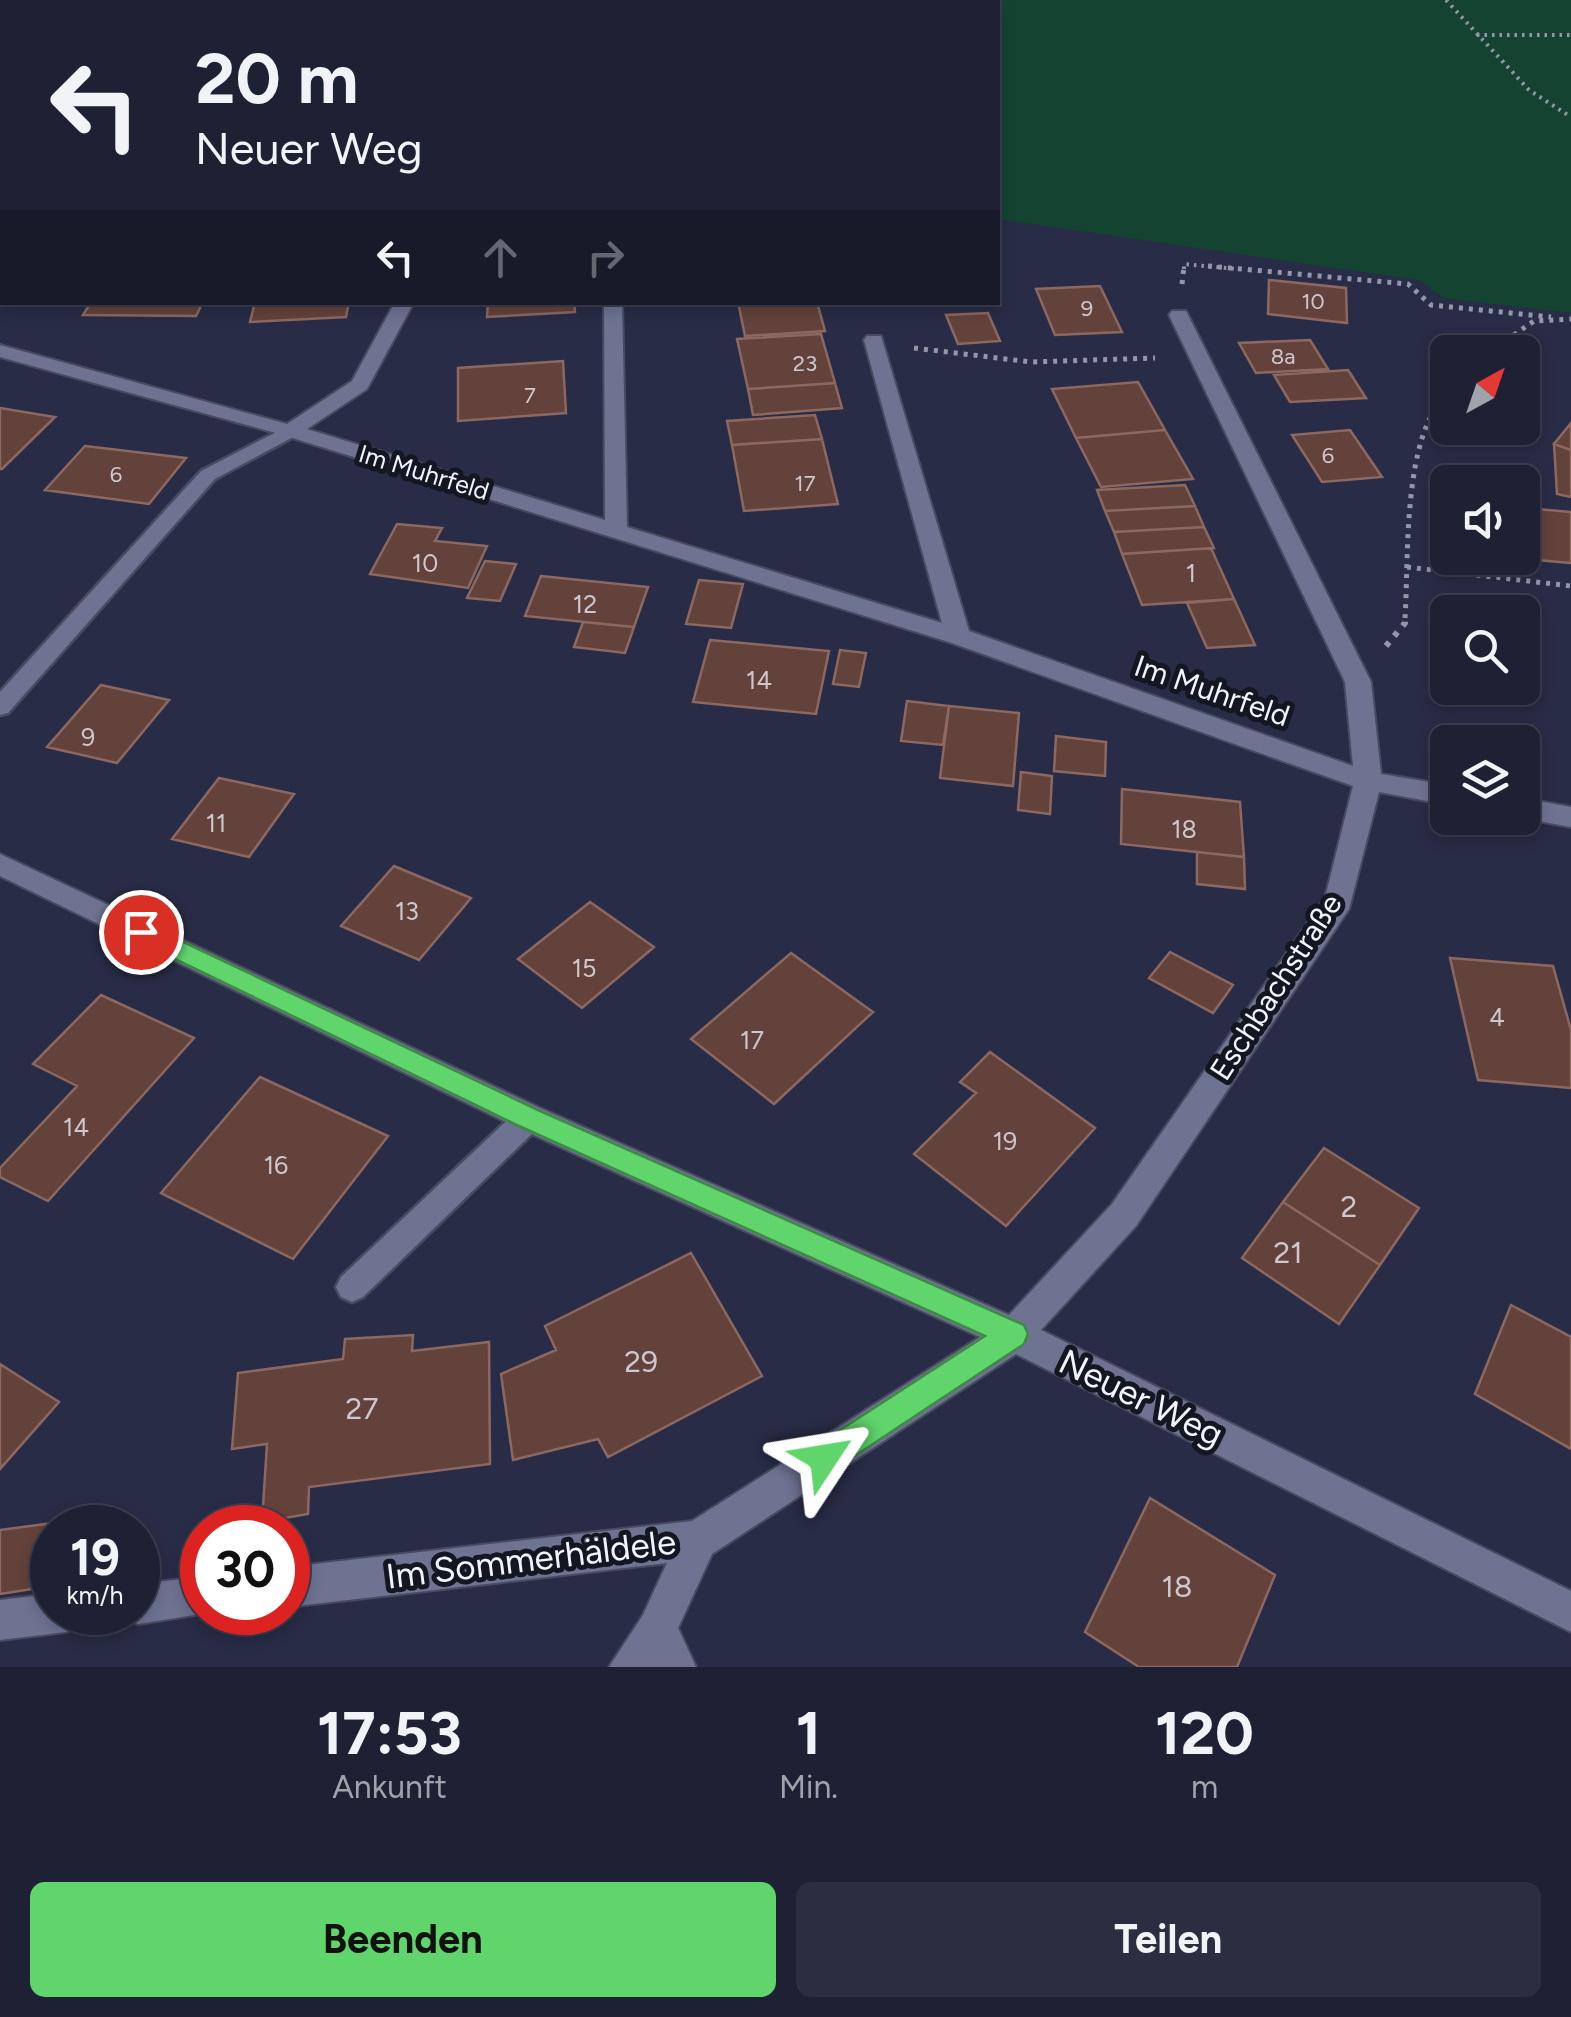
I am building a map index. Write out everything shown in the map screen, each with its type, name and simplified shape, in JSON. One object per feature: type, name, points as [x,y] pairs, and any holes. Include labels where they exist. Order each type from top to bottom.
[{"type":"street","points":[[290,431],[360,385],[402,305]]},
{"type":"street","points":[[613,305],[616,530]]},
{"type":"street","name":"Eschbachstraße","points":[[1014,1334],[1124,1215],[1339,900],[1368,781],[1358,682],[1179,315]]},
{"type":"street","points":[[874,340],[958,636]]},
{"type":"street","name":"Im Muhrfeld","points":[[0,351],[290,431],[616,530],[958,636],[1368,781],[1430,792]]},
{"type":"street","points":[[1540,811],[1571,817]]},
{"type":"street","name":"Neuer Weg","points":[[0,864],[529,1118],[1014,1334],[1571,1612]]},
{"type":"street","name":"Im Sommerhäldele","points":[[310,1584],[698,1540],[1014,1334]]},
{"type":"street","points":[[629,1667],[656,1629],[698,1540]]},
{"type":"street","points":[[0,1620],[30,1616]]},
{"type":"street","points":[[656,1629],[676,1667]]},
{"type":"lane","points":[[0,707],[208,476],[290,431]]},
{"type":"lane","points":[[352,1287],[529,1118]]},
{"type":"path","points":[[1446,0],[1529,90],[1571,117]]},
{"type":"path","points":[[1477,35],[1571,35]]},
{"type":"path","points":[[1179,315],[1184,264],[1408,284],[1431,305],[1571,319]]},
{"type":"path","points":[[1513,335],[1534,320],[1550,317]]},
{"type":"path","points":[[874,340],[951,356],[1031,362],[1142,360],[1198,353]]},
{"type":"path","points":[[1358,682],[1405,623],[1416,448],[1430,417]]},
{"type":"path","points":[[1407,568],[1571,586]]},
{"type":"green space","points":[[1000,0],[1571,0],[1571,313],[1444,298],[1419,280],[1000,219]]},
{"type":"building","points":[[1269,280],[1346,288],[1347,323],[1268,314]]},
{"type":"building","points":[[1100,286],[1122,332],[1055,335],[1036,289]]},
{"type":"building","points":[[89,305],[202,305],[196,316],[83,315]]},
{"type":"building","points":[[254,305],[348,305],[346,317],[250,322]]},
{"type":"building","points":[[488,305],[574,305],[575,312],[487,317]]},
{"type":"building","points":[[739,305],[818,305],[825,331],[745,336]]},
{"type":"building","points":[[988,313],[1000,341],[958,344],[946,315]]},
{"type":"building","points":[[821,334],[835,383],[748,389],[737,339]]},
{"type":"building","points":[[1310,340],[1328,369],[1256,373],[1239,343]]},
{"type":"building","points":[[563,361],[566,413],[458,421],[458,368]]},
{"type":"building","points":[[1348,370],[1366,398],[1290,402],[1274,375]]},
{"type":"building","points":[[1138,382],[1165,430],[1076,438],[1052,389]]},
{"type":"building","points":[[835,383],[842,408],[753,415],[748,389]]},
{"type":"building","points":[[0,408],[55,417],[2,469],[0,469]]},
{"type":"building","points":[[815,415],[822,439],[732,445],[727,421]]},
{"type":"building","points":[[1571,423],[1571,450],[1554,444]]},
{"type":"building","points":[[1165,430],[1193,479],[1101,487],[1076,438]]},
{"type":"building","points":[[1350,430],[1382,477],[1322,482],[1292,435]]},
{"type":"building","points":[[822,439],[838,504],[744,511],[732,445]]},
{"type":"building","points":[[1554,444],[1571,450],[1571,497],[1557,494]]},
{"type":"building","points":[[85,446],[186,458],[149,504],[45,490]]},
{"type":"building","points":[[1185,485],[1195,506],[1105,511],[1097,490]]},
{"type":"building","points":[[1195,506],[1204,527],[1114,532],[1105,511]]},
{"type":"building","points":[[1540,509],[1571,512],[1571,563],[1540,560]]},
{"type":"building","points":[[397,524],[442,528],[435,541],[487,546],[468,588],[370,574]]},
{"type":"building","points":[[1204,527],[1214,548],[1122,554],[1114,532]]},
{"type":"building","points":[[1211,548],[1234,599],[1142,605],[1122,554]]},
{"type":"building","points":[[485,561],[516,564],[500,601],[467,598]]},
{"type":"building","points":[[541,576],[648,587],[634,627],[525,616]]},
{"type":"building","points":[[699,580],[743,584],[731,628],[686,624]]},
{"type":"building","points":[[1234,599],[1255,645],[1207,648],[1187,603]]},
{"type":"building","points":[[583,622],[634,627],[625,653],[574,647]]},
{"type":"building","points":[[710,640],[829,651],[816,714],[693,702]]},
{"type":"building","points":[[840,650],[866,653],[859,687],[833,684]]},
{"type":"building","points":[[101,685],[169,700],[117,763],[47,747]]},
{"type":"building","points":[[907,701],[949,706],[943,745],[901,741]]},
{"type":"building","points":[[949,706],[1019,713],[1013,786],[940,778]]},
{"type":"building","points":[[1056,736],[1106,742],[1105,776],[1054,771]]},
{"type":"building","points":[[1021,772],[1052,776],[1050,814],[1018,810]]},
{"type":"building","points":[[219,778],[294,794],[249,857],[172,839]]},
{"type":"building","points":[[1122,789],[1240,802],[1244,857],[1121,844]]},
{"type":"building","points":[[1197,852],[1244,857],[1245,889],[1197,884]]},
{"type":"building","points":[[394,866],[471,898],[419,960],[341,926]]},
{"type":"building","points":[[590,902],[654,947],[582,1008],[518,959]]},
{"type":"building","points":[[1170,952],[1233,985],[1213,1013],[1149,978]]},
{"type":"building","points":[[791,953],[873,1012],[774,1104],[691,1039]]},
{"type":"building","points":[[1450,958],[1553,966],[1571,1030],[1571,1088],[1478,1080]]},
{"type":"building","points":[[101,995],[194,1038],[48,1201],[0,1177],[0,1168],[77,1086],[33,1064]]},
{"type":"building","points":[[990,1052],[1095,1128],[1006,1226],[914,1154],[976,1093],[960,1082]]},
{"type":"building","points":[[260,1077],[388,1136],[293,1259],[161,1193]]},
{"type":"building","points":[[1324,1148],[1419,1208],[1380,1265],[1283,1202]]},
{"type":"building","points":[[1283,1202],[1380,1265],[1339,1324],[1242,1258]]},
{"type":"building","points":[[691,1253],[762,1376],[608,1457],[598,1439],[513,1460],[501,1374],[556,1350],[545,1326]]},
{"type":"building","points":[[1511,1305],[1571,1337],[1571,1449],[1475,1394]]},
{"type":"building","points":[[413,1335],[412,1351],[489,1342],[490,1464],[309,1487],[308,1505],[263,1505],[267,1444],[232,1449],[238,1373],[343,1359],[345,1339]]},
{"type":"building","points":[[0,1364],[59,1402],[0,1469]]},
{"type":"building","points":[[1150,1498],[1275,1575],[1237,1667],[1139,1667],[1085,1632]]},
{"type":"building","points":[[30,1526],[30,1589],[0,1594],[0,1530]]},
{"type":"route","points":[[141,932],[529,1118],[1014,1334],[824,1458]]}]
